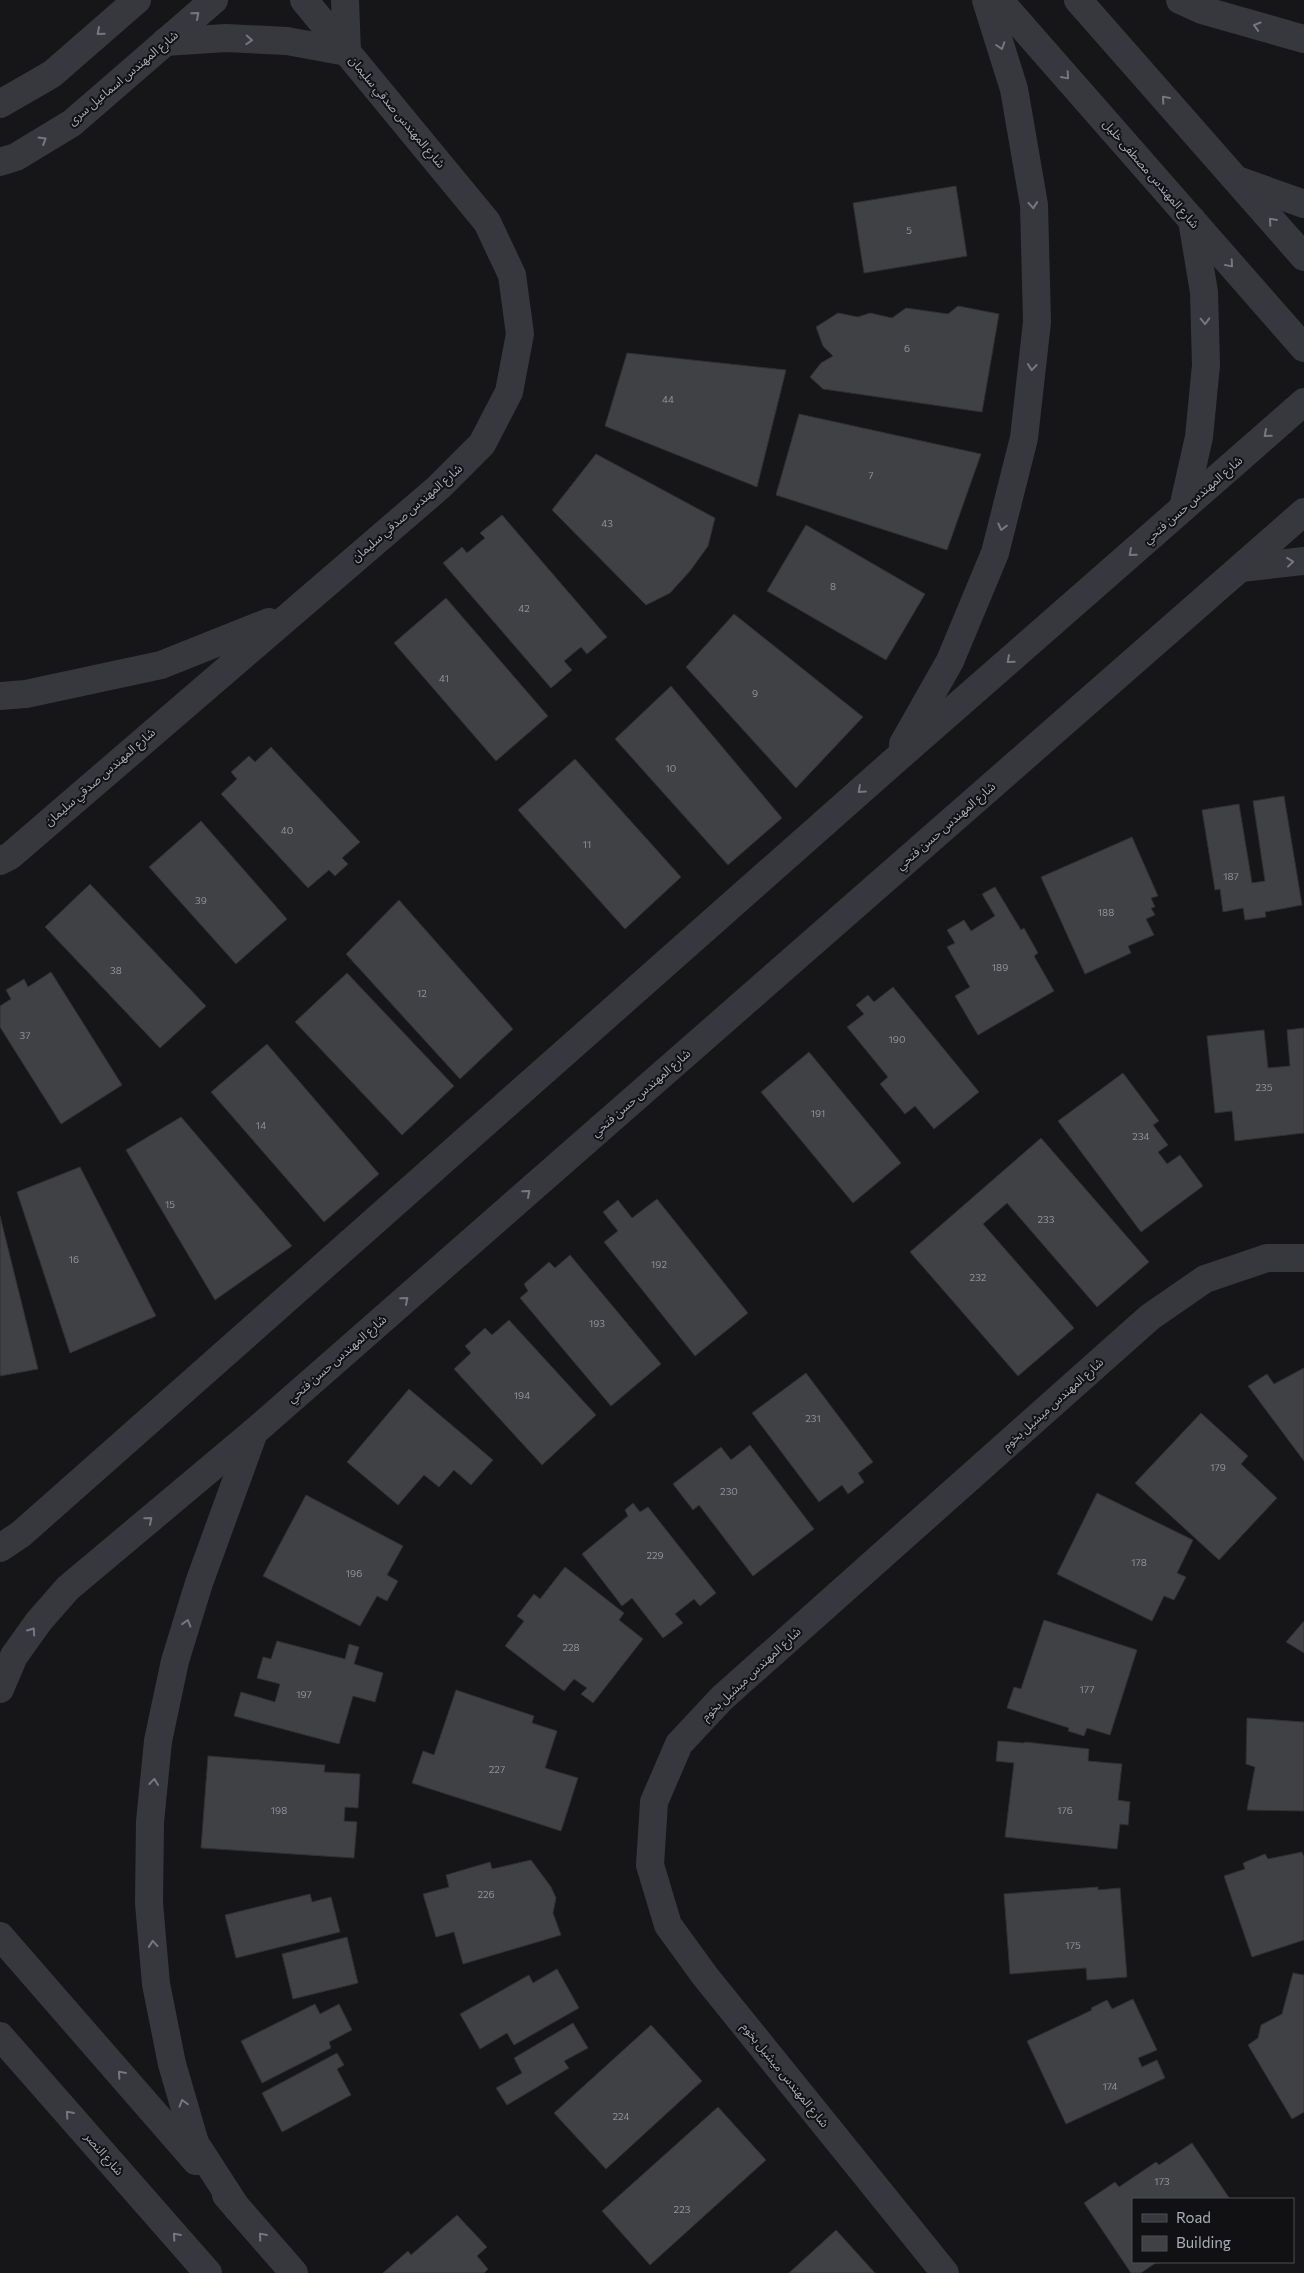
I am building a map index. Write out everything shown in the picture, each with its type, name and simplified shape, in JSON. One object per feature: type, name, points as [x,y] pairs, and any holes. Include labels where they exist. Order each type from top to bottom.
[{"type":"street","name":"شارع المهندس اسماعيل سرى","points":[[0,162],[16,157],[72,123],[214,0]]},
{"type":"street","name":"شارع المهندس صدقي سليمان","points":[[0,861],[10,856],[289,614],[439,487],[482,444],[509,392],[520,334],[512,275],[487,222],[304,0]]},
{"type":"street","points":[[165,42],[226,38],[278,41],[347,52],[345,0]]},
{"type":"street","points":[[892,763],[950,661],[995,553],[1024,438],[1037,322],[1034,205],[1014,89],[986,0]]},
{"type":"street","name":"شارع المهندس مصطفى خليل","points":[[999,0],[1304,348]]},
{"type":"street","points":[[1078,0],[1304,257]]},
{"type":"street","points":[[1180,0],[1202,10],[1304,39]]},
{"type":"street","points":[[0,104],[52,74],[133,2]]},
{"type":"street","points":[[1236,180],[1304,204]]},
{"type":"street","points":[[1184,508],[1199,437],[1206,365],[1204,292],[1192,220]]},
{"type":"street","name":"شارع المهندس حسن فتحي","points":[[0,1548],[21,1534],[892,763],[1304,402]]},
{"type":"street","name":"شارع المهندس حسن فتحي","points":[[0,1689],[7,1656],[68,1588],[254,1432],[1304,512]]},
{"type":"street","points":[[1240,568],[1304,561]]},
{"type":"street","points":[[0,696],[26,694],[160,665],[289,614]]},
{"type":"street","name":"شارع المهندس ميشيل بخوم","points":[[945,2273],[705,1976],[668,1925],[650,1865],[654,1802],[679,1744],[722,1698],[1150,1317],[1205,1279],[1267,1258],[1304,1258]]},
{"type":"street","points":[[237,2208],[195,2143],[172,2064],[156,1984],[149,1903],[150,1822],[158,1741],[175,1661],[199,1583],[254,1432]]},
{"type":"street","points":[[4,1938],[294,2273]]},
{"type":"street","name":"شارع النصر","points":[[0,2036],[208,2273]]},
{"type":"building","points":[[956,186],[967,256],[864,273],[853,203]]},
{"type":"building","points":[[958,306],[999,314],[982,412],[823,389],[810,377],[821,363],[833,356],[823,346],[816,327],[838,313],[858,317],[870,313],[892,318],[906,308],[948,314]]},
{"type":"building","points":[[627,353],[786,370],[757,487],[605,426]]},
{"type":"building","points":[[799,414],[981,454],[947,550],[776,495]]},
{"type":"building","points":[[596,454],[715,518],[708,546],[690,571],[670,593],[646,605],[552,510]]},
{"type":"building","points":[[502,515],[607,637],[587,654],[581,647],[564,661],[572,670],[551,688],[443,563],[462,547],[467,553],[485,538],[480,533]]},
{"type":"building","points":[[806,525],[925,594],[886,660],[767,591]]},
{"type":"building","points":[[446,598],[548,716],[496,761],[394,643]]},
{"type":"building","points":[[734,614],[863,717],[796,788],[686,667]]},
{"type":"building","points":[[671,686],[782,818],[728,865],[615,739]]},
{"type":"building","points":[[271,747],[360,842],[342,858],[348,864],[335,876],[329,870],[308,888],[221,794],[237,779],[231,772],[249,756],[255,762]]},
{"type":"building","points":[[575,759],[681,877],[625,929],[518,810]]},
{"type":"building","points":[[1284,796],[1302,905],[1265,912],[1266,917],[1245,920],[1243,908],[1223,912],[1220,889],[1215,890],[1202,810],[1239,804],[1252,883],[1265,881],[1253,801]]},
{"type":"building","points":[[201,821],[287,919],[236,964],[149,867]]},
{"type":"building","points":[[1132,837],[1158,896],[1151,898],[1155,907],[1151,908],[1155,915],[1146,919],[1154,935],[1128,946],[1131,953],[1085,974],[1041,877]]},
{"type":"building","points":[[90,884],[206,1006],[160,1048],[45,927]]},
{"type":"building","points":[[995,887],[1021,930],[1024,928],[1038,953],[1034,956],[1054,991],[978,1035],[955,996],[970,987],[947,947],[955,943],[947,930],[964,920],[971,931],[995,916],[982,894]]},
{"type":"building","points":[[399,900],[513,1029],[460,1079],[346,954]]},
{"type":"building","points":[[51,972],[122,1085],[61,1124],[0,1027],[0,1006],[11,999],[6,990],[24,979],[28,987]]},
{"type":"building","points":[[347,973],[454,1086],[402,1135],[295,1022]]},
{"type":"building","points":[[893,987],[979,1092],[934,1129],[915,1106],[905,1114],[880,1084],[888,1077],[847,1027],[864,1014],[856,1005],[868,995],[874,1002]]},
{"type":"building","points":[[1304,1028],[1304,1133],[1235,1141],[1232,1111],[1215,1113],[1207,1036],[1264,1030],[1268,1068],[1290,1066],[1287,1030]]},
{"type":"building","points":[[267,1044],[379,1174],[324,1222],[211,1092]]},
{"type":"building","points":[[809,1052],[901,1163],[853,1203],[761,1092]]},
{"type":"building","points":[[1123,1073],[1159,1121],[1153,1125],[1168,1145],[1158,1152],[1167,1164],[1180,1155],[1203,1186],[1141,1232],[1058,1121]]},
{"type":"building","points":[[181,1117],[292,1246],[215,1300],[126,1150]]},
{"type":"building","points":[[1041,1138],[1149,1262],[1097,1307],[1007,1203],[983,1224],[1074,1328],[1018,1376],[910,1252]]},
{"type":"building","points":[[80,1167],[156,1316],[70,1353],[17,1192]]},
{"type":"building","points":[[657,1199],[748,1313],[695,1356],[604,1242],[618,1231],[603,1212],[618,1200],[632,1218]]},
{"type":"building","points":[[0,1216],[38,1369],[0,1376]]},
{"type":"building","points":[[570,1255],[661,1364],[611,1406],[520,1298],[528,1291],[524,1284],[549,1262],[555,1268]]},
{"type":"building","points":[[509,1320],[596,1415],[542,1465],[454,1369],[471,1353],[465,1346],[485,1328],[492,1335]]},
{"type":"building","points":[[1304,1368],[1304,1461],[1248,1386],[1267,1374],[1274,1384]]},
{"type":"building","points":[[806,1373],[873,1462],[858,1473],[864,1482],[848,1494],[842,1485],[819,1502],[752,1413]]},
{"type":"building","points":[[409,1389],[493,1460],[471,1485],[454,1470],[439,1487],[424,1475],[398,1505],[347,1462]]},
{"type":"building","points":[[1201,1413],[1248,1456],[1241,1464],[1277,1498],[1219,1560],[1135,1483]]},
{"type":"building","points":[[750,1445],[814,1529],[753,1576],[699,1505],[693,1510],[673,1484],[721,1447],[731,1460]]},
{"type":"building","points":[[1097,1493],[1193,1540],[1177,1573],[1186,1577],[1174,1600],[1164,1596],[1152,1621],[1057,1574]]},
{"type":"building","points":[[306,1495],[403,1546],[387,1575],[398,1581],[387,1601],[377,1596],[360,1626],[263,1576]]},
{"type":"building","points":[[633,1503],[640,1512],[648,1507],[716,1593],[700,1606],[694,1599],[675,1614],[683,1623],[663,1638],[632,1598],[622,1606],[582,1554],[628,1516],[625,1510]]},
{"type":"building","points":[[565,1567],[624,1613],[619,1620],[643,1639],[593,1703],[581,1694],[587,1688],[574,1679],[564,1691],[505,1646],[524,1621],[517,1616],[534,1594],[540,1599]]},
{"type":"building","points":[[1044,1620],[1137,1650],[1110,1735],[1087,1728],[1084,1736],[1068,1731],[1069,1728],[1007,1708],[1014,1687],[1021,1689]]},
{"type":"building","points":[[1304,1621],[1304,1653],[1286,1642]]},
{"type":"building","points":[[277,1641],[345,1659],[349,1644],[359,1647],[354,1664],[383,1673],[375,1702],[353,1696],[339,1744],[234,1716],[241,1692],[275,1702],[280,1684],[257,1678],[263,1657],[271,1659]]},
{"type":"building","points":[[456,1690],[534,1716],[532,1723],[557,1731],[545,1768],[578,1778],[561,1831],[412,1783],[423,1751],[434,1755]]},
{"type":"building","points":[[1247,1718],[1304,1722],[1304,1811],[1247,1810],[1255,1767],[1246,1764]]},
{"type":"building","points":[[998,1741],[1089,1749],[1088,1761],[1122,1764],[1118,1800],[1130,1802],[1128,1825],[1120,1824],[1117,1849],[1005,1837],[1014,1763],[996,1761]]},
{"type":"building","points":[[208,1756],[325,1765],[324,1772],[360,1774],[358,1808],[345,1807],[344,1821],[357,1822],[354,1858],[201,1848]]},
{"type":"building","points":[[1302,1852],[1304,1857],[1304,1940],[1252,1957],[1224,1876],[1245,1869],[1243,1863],[1265,1854],[1268,1859]]},
{"type":"building","points":[[531,1860],[551,1887],[556,1898],[553,1913],[561,1935],[463,1964],[454,1932],[436,1937],[423,1894],[449,1887],[446,1875],[490,1862],[492,1869]]},
{"type":"building","points":[[1098,1887],[1098,1890],[1120,1888],[1127,1977],[1087,1980],[1086,1968],[1010,1974],[1004,1894]]},
{"type":"building","points":[[310,1894],[312,1902],[331,1897],[340,1932],[236,1958],[225,1915]]},
{"type":"building","points":[[347,1937],[358,1983],[293,1999],[282,1954]]},
{"type":"building","points":[[557,1969],[579,2008],[514,2045],[507,2033],[480,2049],[460,2014],[529,1975],[533,1983]]},
{"type":"building","points":[[1293,1973],[1304,1975],[1304,2112],[1292,2119],[1248,2045],[1258,2038],[1261,2025],[1282,2014]]},
{"type":"building","points":[[1133,1999],[1157,2050],[1138,2058],[1142,2067],[1157,2060],[1165,2078],[1066,2124],[1027,2041],[1092,2010],[1091,2008],[1107,2000],[1112,2009]]},
{"type":"building","points":[[315,2004],[320,2014],[339,2004],[352,2030],[329,2042],[331,2048],[262,2083],[241,2041]]},
{"type":"building","points":[[573,2023],[588,2048],[564,2061],[569,2068],[507,2105],[496,2088],[522,2073],[514,2058]]},
{"type":"building","points":[[651,2025],[702,2081],[606,2169],[554,2113]]},
{"type":"building","points":[[337,2053],[344,2065],[337,2069],[351,2095],[282,2132],[262,2093]]},
{"type":"building","points":[[718,2107],[766,2160],[650,2265],[602,2211]]},
{"type":"building","points":[[1192,2143],[1229,2198],[1132,2198],[1132,2263],[1156,2263],[1141,2273],[1131,2273],[1084,2203],[1115,2182],[1119,2187],[1156,2162],[1159,2165]]},
{"type":"building","points":[[457,2215],[487,2247],[477,2256],[488,2269],[484,2273],[383,2273],[408,2251],[411,2255]]},
{"type":"building","points":[[836,2230],[875,2273],[789,2273]]}]
